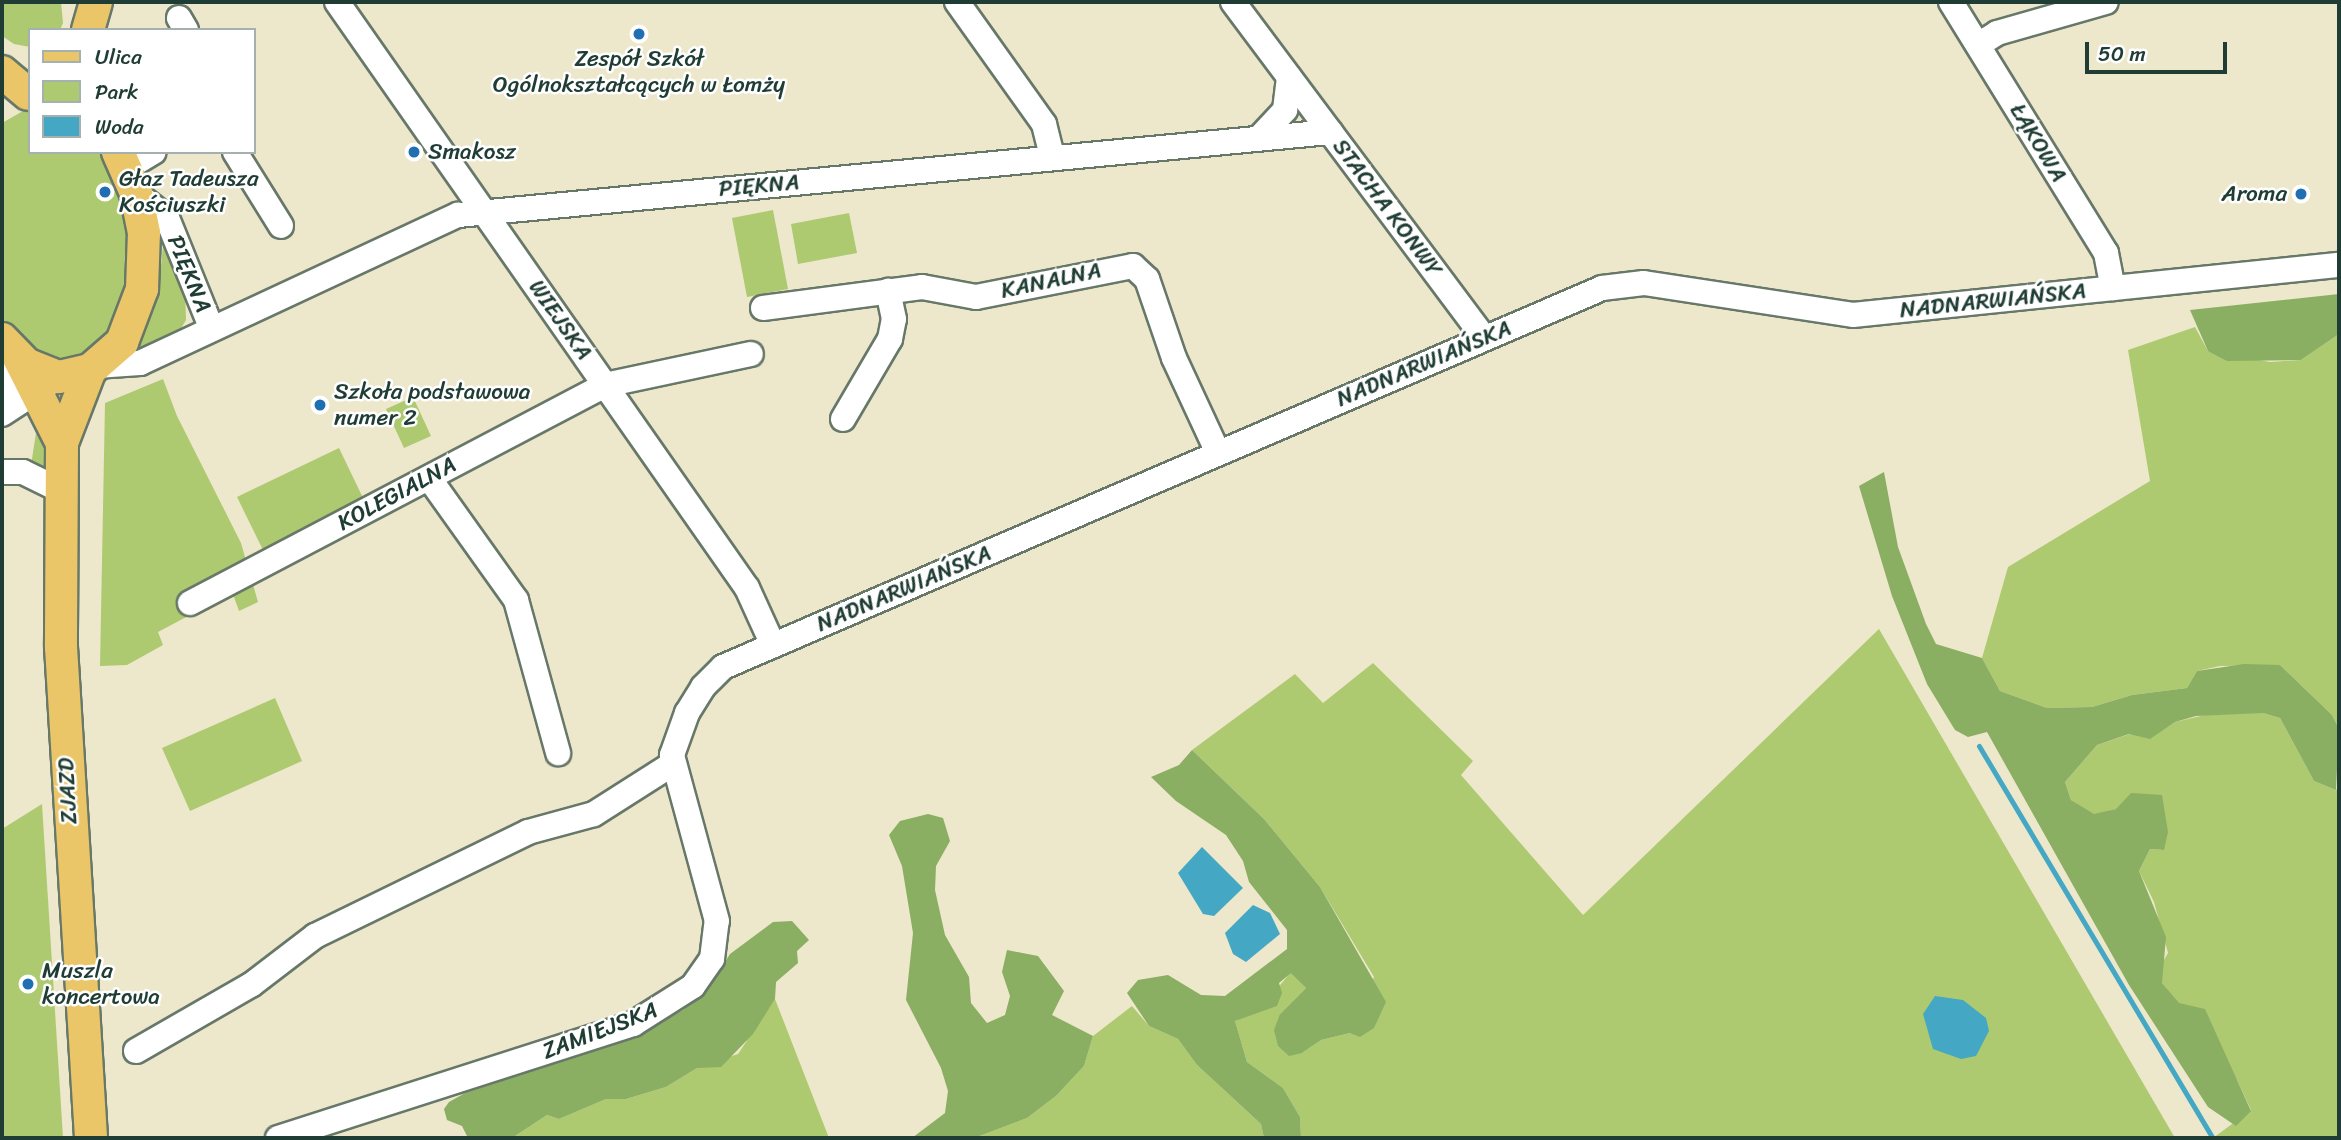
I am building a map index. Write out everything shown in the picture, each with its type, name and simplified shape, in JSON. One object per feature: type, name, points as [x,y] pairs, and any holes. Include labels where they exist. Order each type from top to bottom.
[{"type":"main road","points":[[89,28],[96,2]]},
{"type":"main road","points":[[2,72],[20,98]]},
{"type":"main road","points":[[47,384],[93,368],[122,342],[142,289],[144,233],[127,171]]},
{"type":"main road","name":"ZJAZD","points":[[10,350],[47,384],[62,443],[63,704],[91,1138]]},
{"type":"main road","name":"ZJAZD","points":[[62,443],[93,368]]},
{"type":"street","name":"WIEJSKA","points":[[337,2],[747,588],[773,645]]},
{"type":"street","points":[[957,2],[1044,124],[1052,157]]},
{"type":"street","name":"STACHA KONWY","points":[[1233,2],[1484,338]]},
{"type":"street","name":"ŁĄKOWA","points":[[1951,2],[2106,253],[2113,288]]},
{"type":"street","points":[[1978,44],[1997,33],[2106,2]]},
{"type":"street","points":[[1260,137],[1285,110],[1289,77]]},
{"type":"street","name":"PIĘKNA","points":[[93,368],[140,363],[211,327],[448,219],[484,211],[1330,132]]},
{"type":"street","points":[[127,171],[151,154]]},
{"type":"street","points":[[235,154],[281,226]]},
{"type":"street","name":"PIĘKNA","points":[[127,171],[167,218],[211,327]]},
{"type":"street","name":"NADNARWIAŃSKA","points":[[773,645],[1602,288],[1629,283],[1853,315],[2339,265]]},
{"type":"street","name":"KANALNA","points":[[763,308],[922,287],[967,298],[1133,266],[1147,279],[1174,358],[1218,453]]},
{"type":"street","points":[[843,419],[890,340],[894,318],[888,291]]},
{"type":"street","points":[[2,407],[10,350]]},
{"type":"street","points":[[605,385],[751,354]]},
{"type":"street","points":[[2,414],[47,384]]},
{"type":"street","name":"KOLEGIALNA","points":[[190,604],[605,385]]},
{"type":"street","points":[[2,472],[23,472],[62,491]]},
{"type":"street","points":[[429,478],[516,600],[558,753]]},
{"type":"street","name":"ZAMIEJSKA","points":[[278,1138],[633,1024],[693,986],[717,946],[717,921],[671,765],[680,726],[713,675],[773,645]]},
{"type":"street","points":[[136,1051],[251,985],[315,936],[528,832],[594,814],[671,765]]},
{"type":"green space","points":[[2,2],[61,2],[63,23],[61,28],[28,28],[28,47],[14,44],[2,36]]},
{"type":"green space","points":[[28,108],[28,154],[106,154],[119,182],[133,255],[119,323],[84,360],[47,362],[2,321],[2,123]]},
{"type":"green space","points":[[773,210],[788,289],[747,297],[732,218]]},
{"type":"green space","points":[[849,213],[857,253],[798,264],[791,224]]},
{"type":"green space","points":[[163,245],[185,291],[186,320],[177,335],[136,354],[158,298]]},
{"type":"green space","points":[[2339,294],[2339,334],[2301,360],[2227,361],[2208,351],[2190,310]]},
{"type":"green space","points":[[2195,327],[2208,351],[2270,362],[2301,360],[2339,334],[2339,729],[2332,715],[2280,665],[2220,666],[2197,671],[2187,688],[2132,695],[2092,707],[2047,708],[2000,691],[1982,658],[2008,567],[2150,481],[2128,350]]},
{"type":"green space","points":[[163,379],[177,416],[241,543],[258,602],[239,611],[234,597],[224,597],[158,632],[163,645],[127,665],[100,666],[105,403]]},
{"type":"green space","points":[[413,397],[431,436],[404,448],[386,409]]},
{"type":"green space","points":[[36,433],[43,445],[50,472],[31,465]]},
{"type":"green space","points":[[339,448],[364,500],[263,550],[237,497]]},
{"type":"green space","points":[[1884,472],[1898,547],[1936,644],[1982,658],[2000,691],[2047,708],[2092,707],[2132,695],[2187,688],[2197,671],[2244,664],[2280,665],[2332,715],[2339,729],[2336,790],[2314,781],[2280,718],[2263,713],[2196,716],[2175,722],[2150,739],[2129,734],[2097,745],[2065,782],[2071,800],[2094,814],[2116,809],[2131,793],[2162,795],[2168,832],[2164,850],[2150,849],[2139,871],[2166,937],[2162,983],[2179,1003],[2205,1009],[2251,1111],[2236,1126],[2208,1107],[2129,985],[1987,732],[1968,737],[1955,730],[1927,684],[1892,596],[1859,486]]},
{"type":"green space","points":[[1879,629],[2175,1138],[1301,1138],[1300,1117],[1283,1088],[1247,1062],[1235,1021],[1259,1010],[1291,972],[1306,988],[1280,1014],[1302,1053],[1321,1040],[1350,1033],[1374,977],[1320,887],[1264,819],[1192,750],[1295,674],[1323,703],[1373,663],[1473,761],[1461,775],[1583,915]]},
{"type":"green space","points":[[275,698],[302,761],[190,811],[162,748]]},
{"type":"green space","points":[[2222,711],[2263,713],[2280,718],[2314,781],[2336,790],[2339,786],[2339,1138],[2213,1138],[2251,1110],[2237,1080],[2162,983],[2160,967],[2168,953],[2154,902],[2139,871],[2150,849],[2163,850],[2116,809],[2094,815],[2071,800],[2065,782],[2097,745],[2130,734],[2150,738],[2175,722]]},
{"type":"green space","points":[[1192,750],[1264,819],[1320,887],[1386,1002],[1374,1028],[1360,1037],[1350,1033],[1321,1040],[1302,1053],[1289,1056],[1278,1046],[1274,1030],[1280,1014],[1306,988],[1291,973],[1279,983],[1282,993],[1277,1006],[1235,1021],[1247,1062],[1283,1088],[1300,1117],[1301,1138],[1264,1138],[1261,1124],[1197,1065],[1178,1039],[1149,1026],[1127,993],[1138,980],[1168,975],[1201,995],[1225,996],[1287,949],[1287,930],[1249,882],[1243,861],[1226,835],[1176,801],[1151,777],[1179,765]]},
{"type":"green space","name":"Muszla koncertowa","points":[[42,804],[63,1138],[2,1138],[2,829]]},
{"type":"green space","points":[[928,814],[943,818],[950,841],[936,866],[935,890],[945,935],[969,977],[971,1003],[987,1023],[1005,1015],[1010,996],[1002,972],[1007,950],[1038,956],[1064,991],[1052,1015],[1093,1036],[1084,1066],[1056,1096],[1027,1118],[974,1138],[912,1138],[945,1113],[948,1091],[941,1068],[906,1000],[913,933],[902,866],[889,835],[900,821]]},
{"type":"green space","points":[[792,921],[809,940],[797,951],[798,963],[776,982],[775,999],[753,1034],[721,1067],[697,1068],[666,1087],[626,1099],[606,1099],[559,1119],[547,1115],[512,1138],[468,1138],[462,1126],[447,1120],[444,1109],[449,1102],[465,1093],[641,1033],[683,1010],[707,990],[730,954],[773,922]]},
{"type":"green space","points":[[775,999],[829,1138],[512,1138],[547,1115],[559,1119],[606,1099],[626,1099],[666,1087],[697,1068],[738,1054]]},
{"type":"green space","points":[[1132,1006],[1149,1026],[1178,1039],[1197,1065],[1261,1124],[1264,1138],[974,1138],[1027,1118],[1056,1096],[1084,1066],[1093,1036]]},
{"type":"water","points":[[1202,847],[1243,888],[1214,916],[1203,914],[1178,873]]},
{"type":"water","points":[[1253,905],[1270,913],[1280,934],[1246,962],[1233,954],[1225,933]]},
{"type":"water","points":[[1935,996],[1963,1000],[1986,1018],[1989,1031],[1976,1056],[1961,1059],[1933,1049],[1923,1014]]},
{"type":"waterway","points":[[1979,746],[2213,1138]]},
{"type":"place","name":"Zespół Szkół Ogólnokształcących w Łomży","points":[[639,34]]},
{"type":"place","name":"Smakosz","points":[[414,152]]},
{"type":"place","name":"Głaz Tadeusza Kościuszki","points":[[105,192]]},
{"type":"place","name":"Aroma","points":[[2301,194]]},
{"type":"place","name":"Szkoła podstawowa numer 2","points":[[320,405]]},
{"type":"place","name":"Muszla koncertowa","points":[[28,984]]}]
